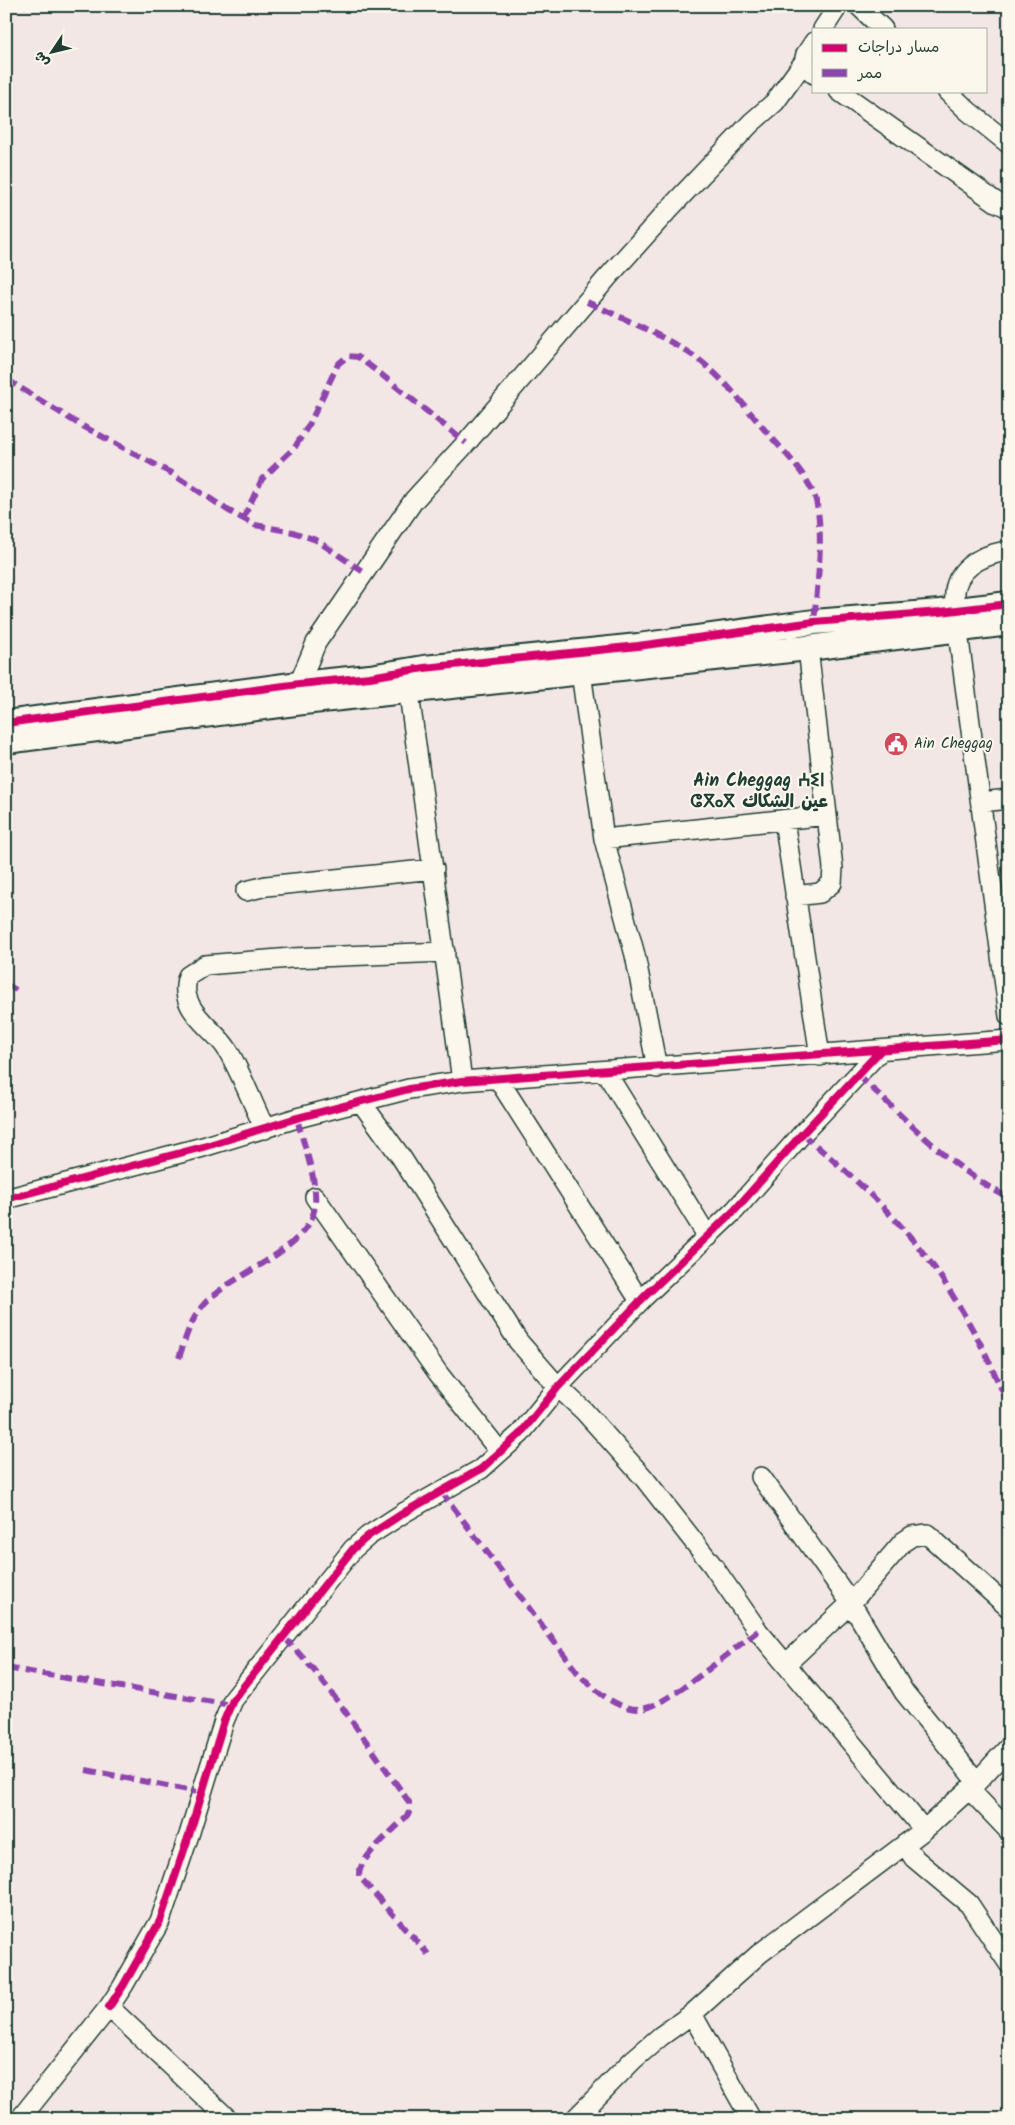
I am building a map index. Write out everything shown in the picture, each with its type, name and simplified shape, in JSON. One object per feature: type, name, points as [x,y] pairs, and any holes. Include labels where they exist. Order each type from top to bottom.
[{"type":"street","points":[[824,28],[838,6]]},
{"type":"street","points":[[859,6],[882,28]]},
{"type":"street","points":[[299,684],[316,643],[414,500],[468,441],[607,278],[670,208],[751,123],[809,68],[806,54],[812,45]]},
{"type":"street","points":[[840,92],[996,202],[1009,208]]},
{"type":"street","points":[[948,92],[968,111],[1009,144]]},
{"type":"street","points":[[1009,551],[979,558],[968,569],[956,587],[956,620],[981,802],[1003,932],[1009,1016]]},
{"type":"street","points":[[6,723],[299,684],[361,678],[407,680],[582,672],[808,648],[956,620],[1009,604]]},
{"type":"street","points":[[6,741],[303,702],[407,680],[814,622],[956,620],[1009,623]]},
{"type":"street","points":[[795,896],[820,893],[832,883],[833,868],[808,648]]},
{"type":"street","points":[[582,672],[604,838],[635,955],[657,1068]]},
{"type":"street","points":[[407,680],[462,1081]]},
{"type":"street","points":[[981,802],[1009,799]]},
{"type":"street","points":[[604,838],[827,815]]},
{"type":"street","points":[[784,820],[820,1056]]},
{"type":"street","points":[[246,891],[266,886],[434,869]]},
{"type":"street","points":[[265,1129],[226,1047],[197,1017],[191,1006],[185,994],[188,976],[205,965],[291,958],[445,952]]},
{"type":"street","points":[[6,1199],[203,1148],[296,1118],[409,1089],[498,1078],[820,1056],[1009,1040]]},
{"type":"street","points":[[20,2119],[109,2007],[160,1921],[200,1801],[224,1721],[233,1700],[356,1546],[404,1512],[481,1469],[520,1434],[558,1387],[640,1301],[708,1238],[735,1210],[881,1050]]},
{"type":"street","points":[[604,1071],[708,1238]]},
{"type":"street","points":[[498,1078],[640,1301]]},
{"type":"street","points":[[361,1102],[401,1157],[518,1341],[558,1387],[584,1411],[644,1478],[713,1566],[758,1631],[924,1830]]},
{"type":"street","points":[[315,1197],[438,1373],[500,1452]]},
{"type":"street","points":[[761,1477],[851,1602],[904,1692],[973,1786],[1009,1831]]},
{"type":"street","points":[[786,1664],[851,1602],[903,1542],[912,1536],[927,1534],[1009,1608]]},
{"type":"street","points":[[575,2119],[633,2060],[661,2036],[692,2014],[765,1949],[924,1830],[973,1786],[1009,1747]]},
{"type":"street","points":[[905,1844],[914,1858],[970,1904],[1007,1957]]},
{"type":"street","points":[[109,2007],[228,2119]]},
{"type":"street","points":[[692,2014],[751,2119]]},
{"type":"marked path","points":[[587,302],[656,334],[706,365],[735,394],[802,473],[812,489],[818,511],[820,542],[814,622]]},
{"type":"marked path","points":[[243,519],[262,479],[295,447],[310,423],[338,364],[348,356],[358,357],[466,443]]},
{"type":"marked path","points":[[6,379],[77,423],[171,473],[229,511],[255,525],[293,532],[316,540],[365,573]]},
{"type":"marked path","points":[[6,984],[16,990]]},
{"type":"marked path","points":[[858,1075],[948,1158],[968,1173],[1009,1198]]},
{"type":"marked path","points":[[179,1358],[192,1322],[205,1303],[232,1282],[283,1250],[308,1225],[314,1211],[315,1189],[297,1118]]},
{"type":"marked path","points":[[802,1134],[881,1205],[917,1245],[948,1288],[965,1316],[1009,1403]]},
{"type":"marked path","points":[[441,1491],[577,1672],[598,1691],[622,1706],[641,1709],[666,1699],[700,1676],[758,1631]]},
{"type":"marked path","points":[[284,1637],[313,1669],[342,1707],[409,1802],[409,1813],[371,1852],[360,1868],[359,1876],[428,1954]]},
{"type":"marked path","points":[[6,1668],[231,1705]]},
{"type":"marked path","points":[[86,1770],[203,1793]]},
{"type":"cycle path","points":[[6,723],[299,684],[370,677],[424,668],[638,646],[814,622],[940,612],[1009,604]]},
{"type":"cycle path","points":[[6,1199],[203,1147],[297,1118],[409,1089],[462,1081],[1009,1040]]},
{"type":"cycle path","points":[[109,2007],[160,1921],[224,1721],[233,1700],[353,1549],[368,1536],[405,1512],[481,1469],[520,1434],[558,1387],[644,1297],[735,1210],[802,1134],[881,1050]]},
{"type":"place","name":"Ain Cheggag","points":[[896,744]]},
{"type":"district","name":"Ain Cheggag ⵄⵉⵏ ⵛⴳⴰⴳ عين الشكاك","points":[[759,791]]}]
